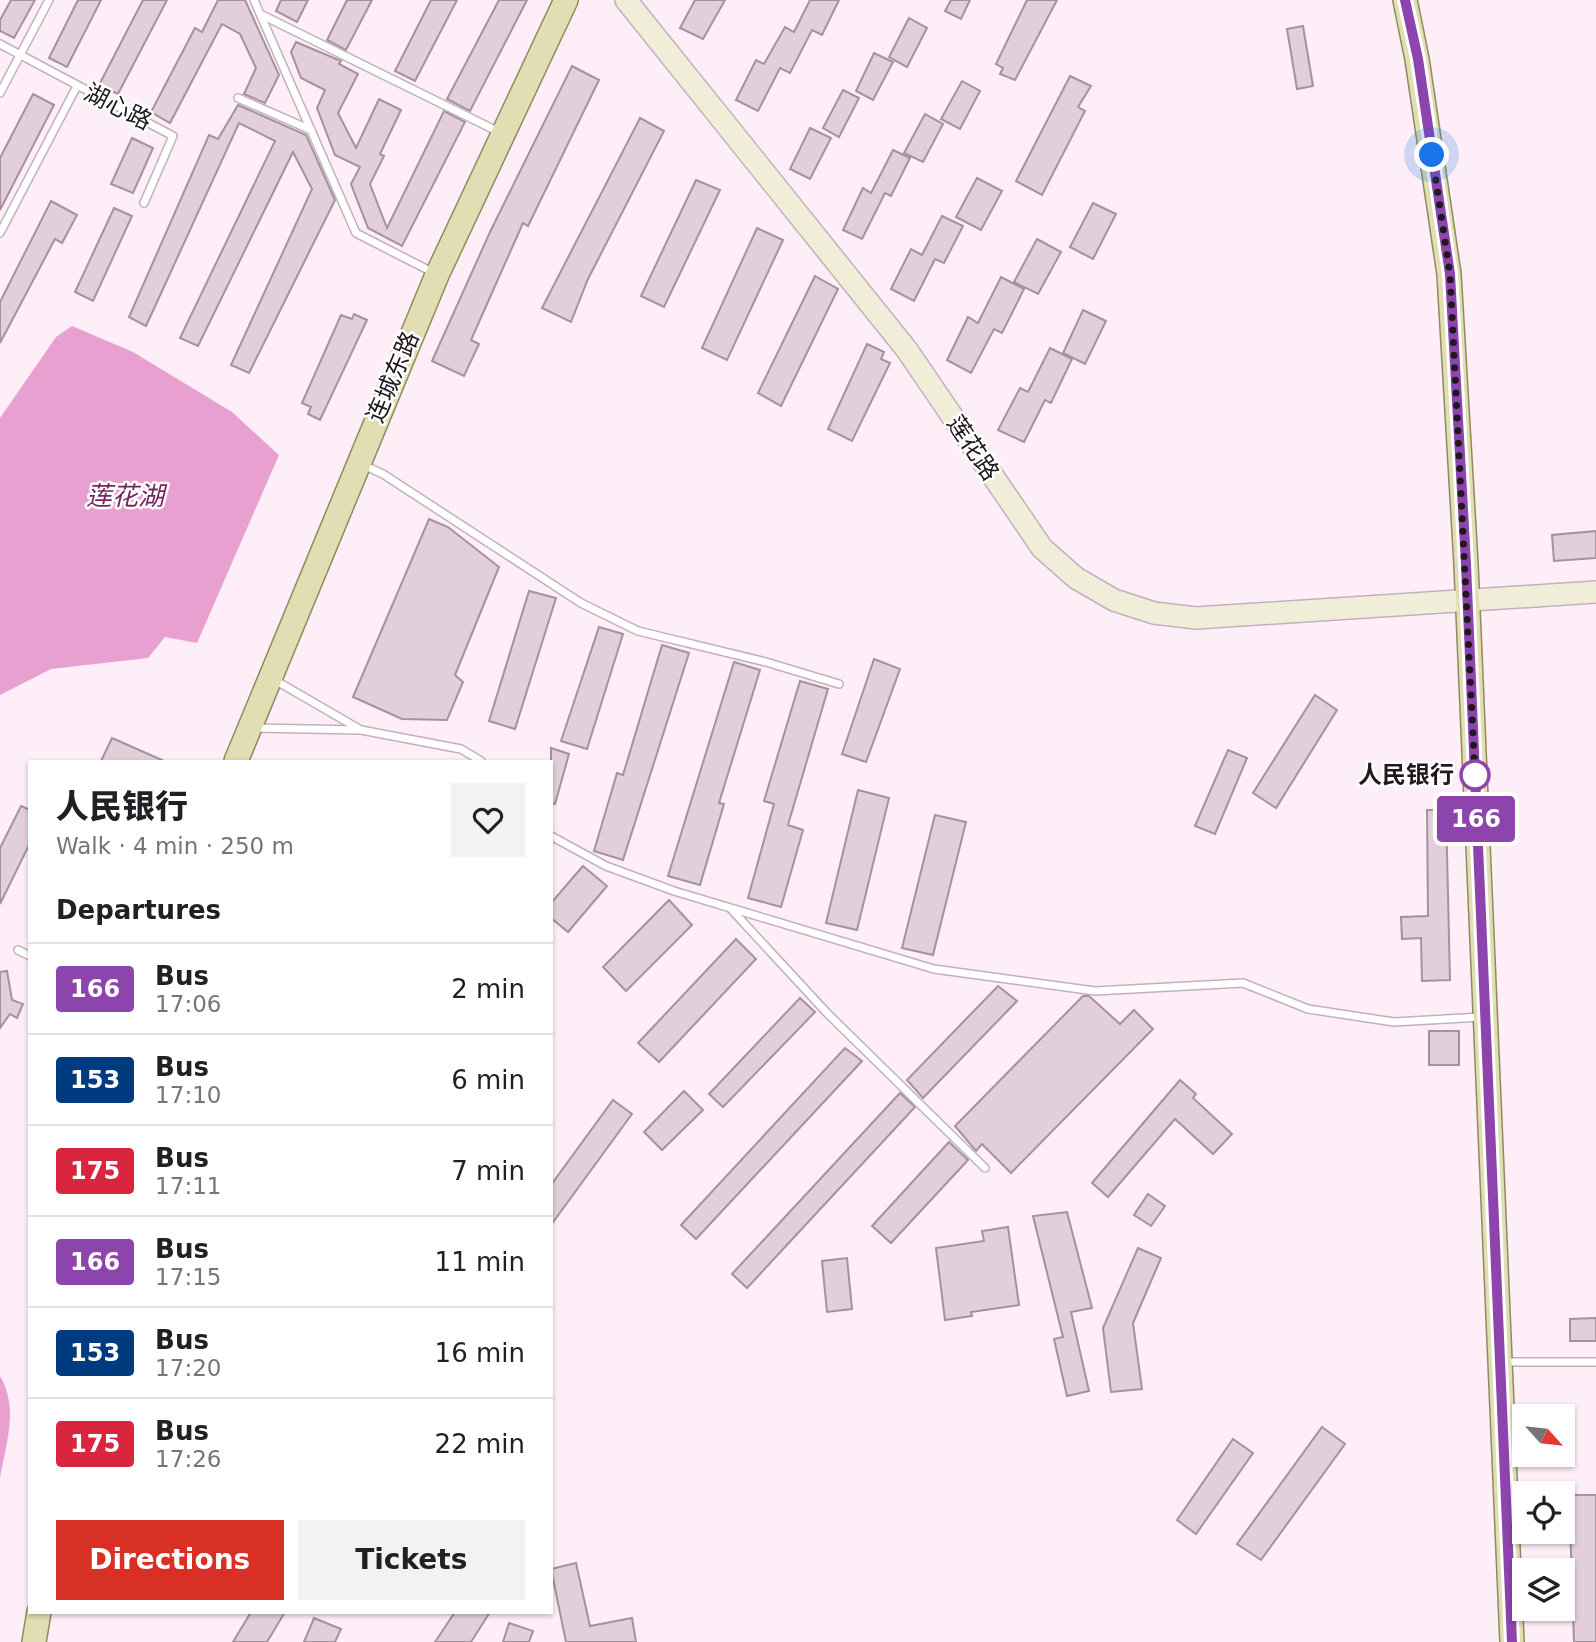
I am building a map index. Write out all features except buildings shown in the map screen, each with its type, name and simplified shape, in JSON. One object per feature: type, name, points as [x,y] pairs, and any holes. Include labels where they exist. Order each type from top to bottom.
[{"type":"main road","name":"连城东路","points":[[236,760],[437,275],[566,0]]},
{"type":"main road","name":"莲花路","points":[[625,0],[907,350],[1027,530],[1050,556],[1076,578],[1134,608],[1196,618],[1596,592]]},
{"type":"main road","points":[[1405,0],[1418,59],[1450,274],[1467,601],[1512,1642]]},
{"type":"main road","points":[[34,1642],[39,1614]]},
{"type":"lane","points":[[0,93],[49,0]]},
{"type":"lane","points":[[254,0],[356,233],[437,275]]},
{"type":"lane","points":[[261,15],[503,134]]},
{"type":"lane","name":"湖心路","points":[[0,44],[173,136],[144,202]]},
{"type":"lane","points":[[0,233],[77,86]]},
{"type":"lane","points":[[238,98],[311,130]]},
{"type":"lane","points":[[358,462],[383,474],[581,603],[638,631],[766,662],[839,684]]},
{"type":"lane","points":[[269,677],[361,730]]},
{"type":"lane","points":[[248,727],[361,730],[461,749],[479,760]]},
{"type":"lane","points":[[553,837],[606,866],[908,964],[934,969],[1095,991],[1243,983],[1308,1009],[1394,1022],[1485,1016]]},
{"type":"lane","points":[[730,908],[827,1013],[985,1168]]},
{"type":"lane","points":[[18,950],[28,955]]},
{"type":"lane","points":[[1500,1362],[1596,1362]]},
{"type":"water","name":"莲花湖","points":[[72,326],[133,352],[232,412],[279,455],[197,643],[165,637],[148,658],[51,669],[0,695],[0,418],[56,337]]},
{"type":"water","points":[[0,1376],[6,1388],[10,1413],[0,1478]]},
{"type":"bus line","name":"166","points":[[1405,0],[1418,59],[1450,274],[1466,564],[1512,1642]]},
{"type":"place","name":"人民银行","points":[[1475,775]]},
{"type":"route","points":[[1432,155],[1450,274],[1475,775]]}]
